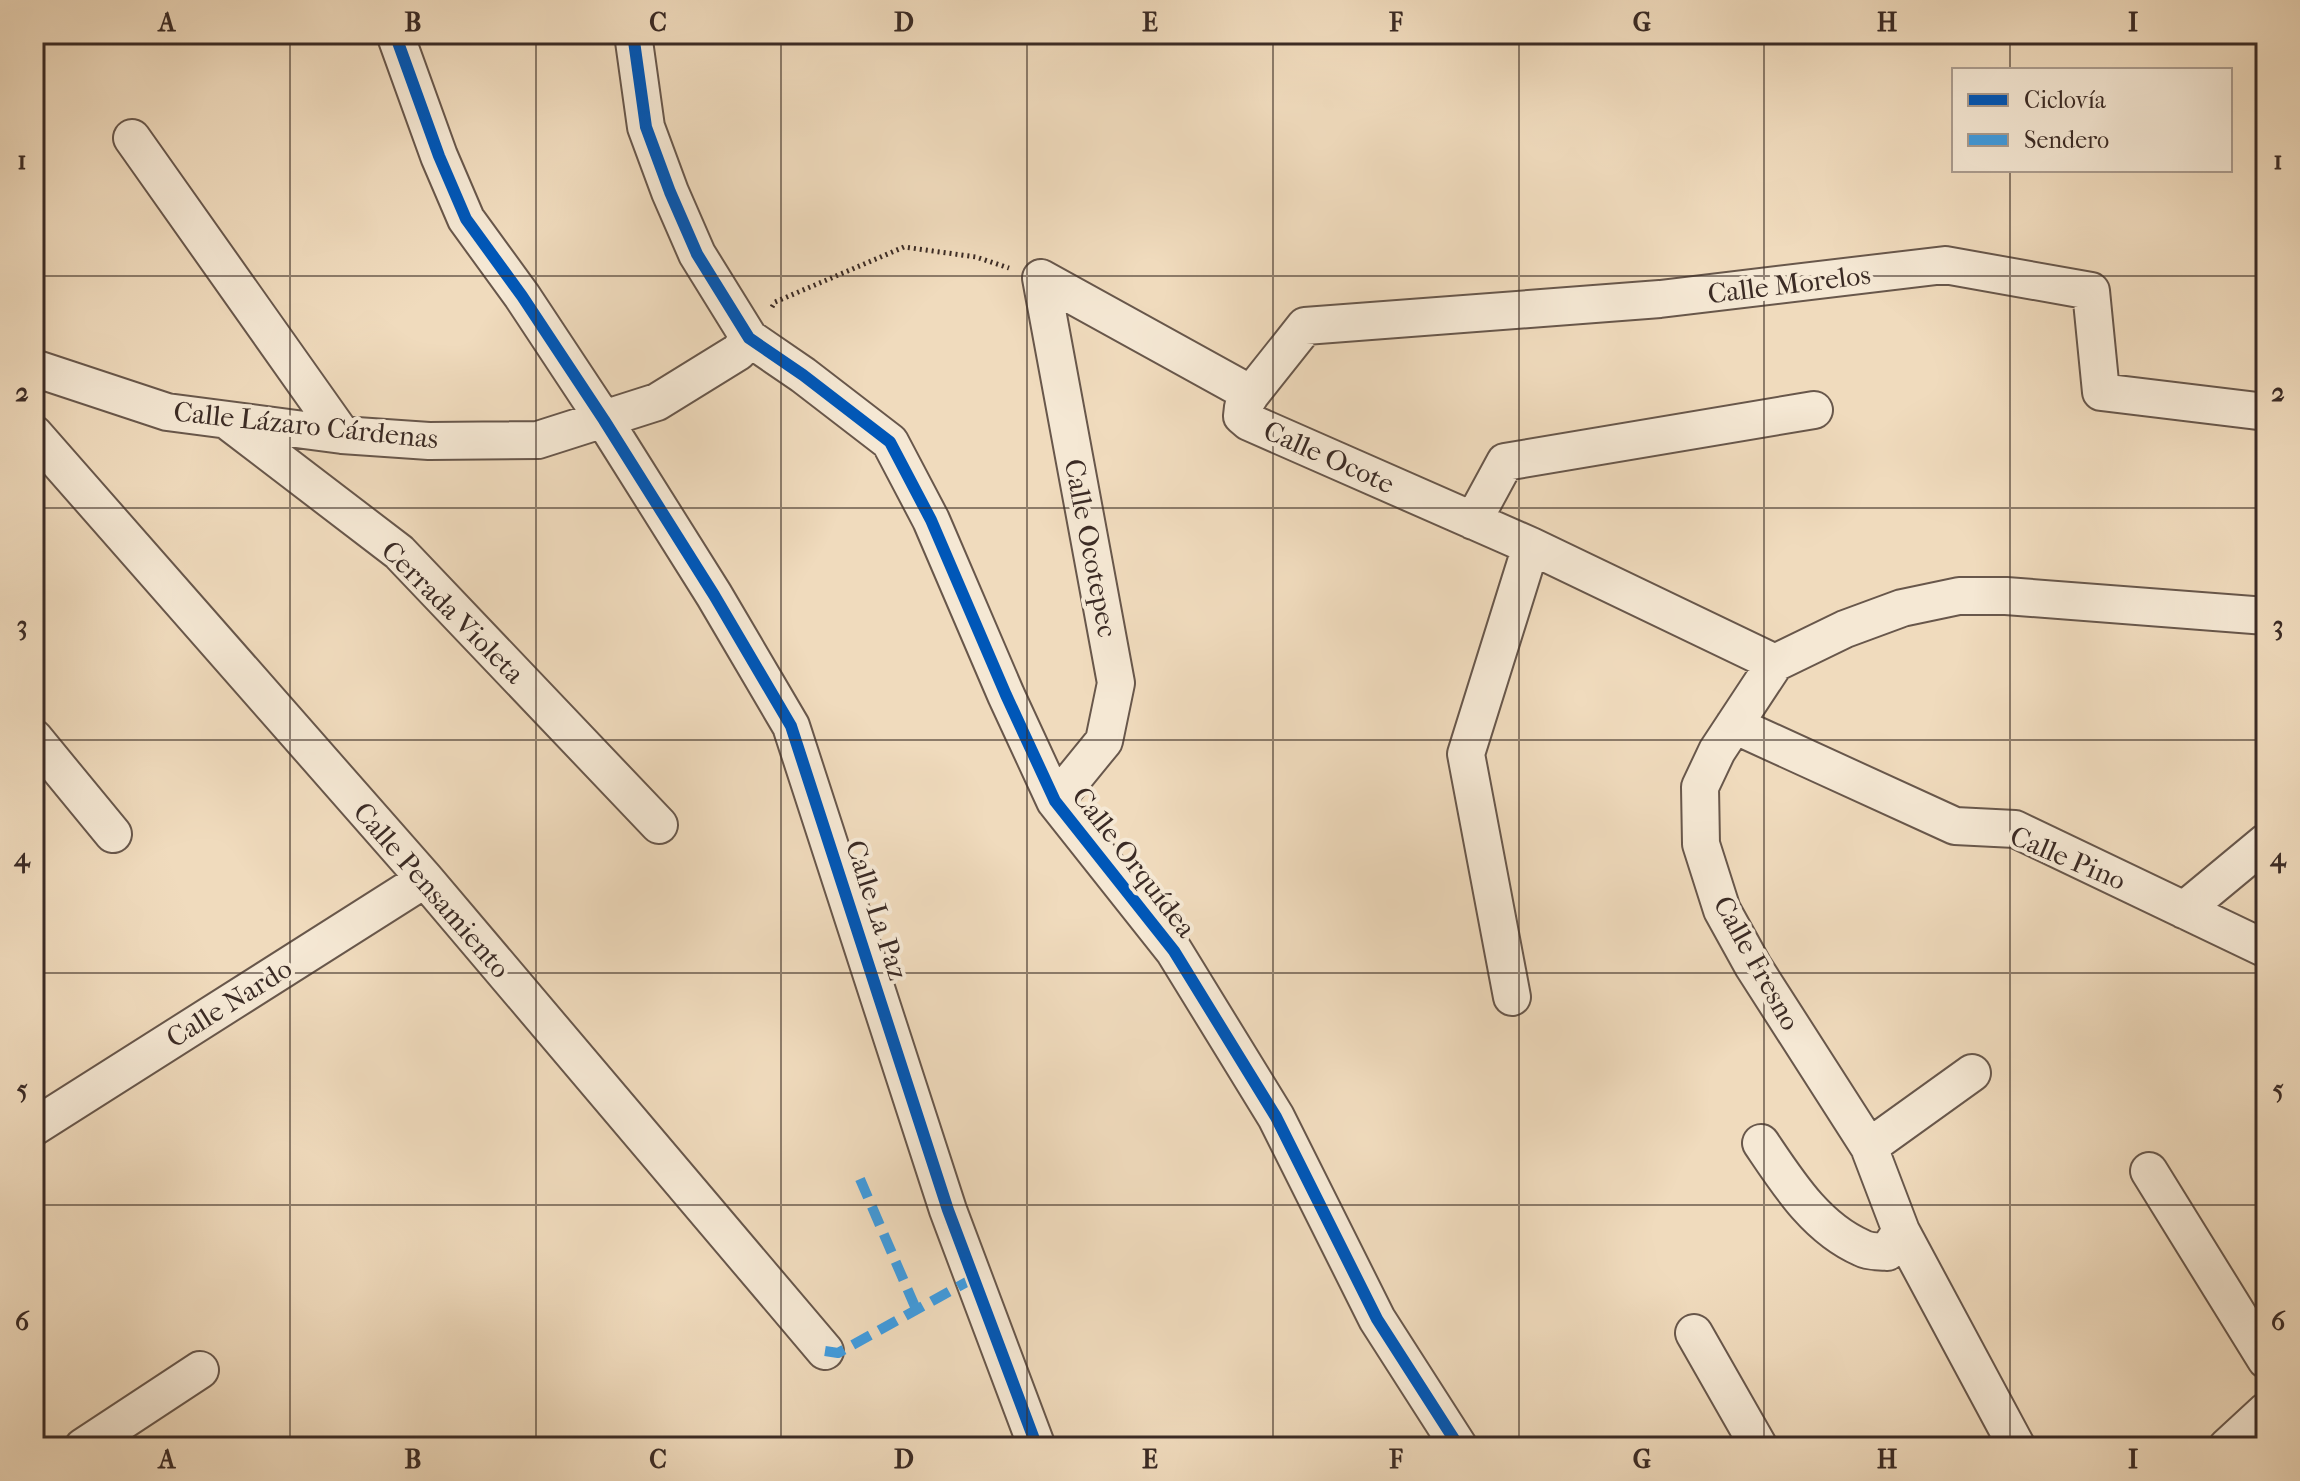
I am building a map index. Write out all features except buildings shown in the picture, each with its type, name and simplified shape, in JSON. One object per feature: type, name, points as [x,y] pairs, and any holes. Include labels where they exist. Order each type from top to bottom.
[{"type":"street","name":"Calle La Paz","points":[[395,34],[439,156],[466,219],[522,296],[604,420],[714,595],[791,726],[948,1210],[1037,1447]]},
{"type":"street","points":[[633,34],[646,127],[697,254],[744,345]]},
{"type":"street","points":[[132,138],[342,435]]},
{"type":"street","name":"Calle Morelos","points":[[1251,394],[1305,326],[1660,299],[1945,265],[2091,291],[2101,392],[2266,412]]},
{"type":"street","name":"Calle Ocote","points":[[1041,278],[1251,394],[1243,407],[1242,416],[1249,422],[1531,546],[1775,663]]},
{"type":"street","name":"Calle Ocotepec","points":[[1041,278],[1116,683],[1104,741],[1055,801]]},
{"type":"street","name":"Calle Lázaro Cárdenas","points":[[34,368],[167,412],[227,421],[342,435],[429,441],[538,440],[657,402],[744,345]]},
{"type":"street","name":"Calle Orquídea","points":[[744,345],[803,375],[890,442],[931,520],[1055,801],[1174,951],[1276,1117],[1377,1319],[1459,1447]]},
{"type":"street","points":[[1473,521],[1505,462],[1814,410]]},
{"type":"street","name":"Cerrada Violeta","points":[[227,421],[399,552],[659,825]]},
{"type":"street","name":"Calle Pensamiento","points":[[34,434],[425,879],[825,1351]]},
{"type":"street","points":[[1512,997],[1466,754],[1531,546]]},
{"type":"street","points":[[1775,663],[1845,629],[1902,608],[1959,596],[2006,596],[2266,616]]},
{"type":"street","name":"Calle Fresno","points":[[1775,663],[1734,725],[1700,787],[1701,844],[1722,910],[1753,966],[1869,1147],[1901,1231],[2017,1447]]},
{"type":"street","name":"Calle Pino","points":[[1734,725],[1955,826],[2015,829],[2266,949]]},
{"type":"street","points":[[34,738],[113,834]]},
{"type":"street","points":[[2184,910],[2266,842]]},
{"type":"street","name":"Calle Nardo","points":[[34,1127],[425,879]]},
{"type":"street","points":[[1869,1147],[1972,1073]]},
{"type":"street","points":[[1761,1143],[1793,1190],[1830,1229],[1864,1250],[1887,1252],[1901,1231]]},
{"type":"street","points":[[2149,1171],[2266,1360]]},
{"type":"street","points":[[1694,1333],[1759,1447]]},
{"type":"street","points":[[83,1447],[200,1370]]},
{"type":"street","points":[[2227,1447],[2266,1411]]},
{"type":"path","points":[[744,345],[775,302],[904,247],[976,257],[1041,278]]},
{"type":"marked path","points":[[860,1179],[916,1309]]},
{"type":"marked path","points":[[825,1351],[838,1353],[974,1278]]},
{"type":"cycle path","points":[[395,34],[439,156],[466,219],[522,296],[604,420],[714,595],[791,726],[948,1210],[1037,1447]]},
{"type":"cycle path","points":[[633,34],[646,127],[697,254],[749,338],[890,442],[931,520],[1055,801],[1174,951],[1276,1117],[1377,1319],[1459,1447]]}]
